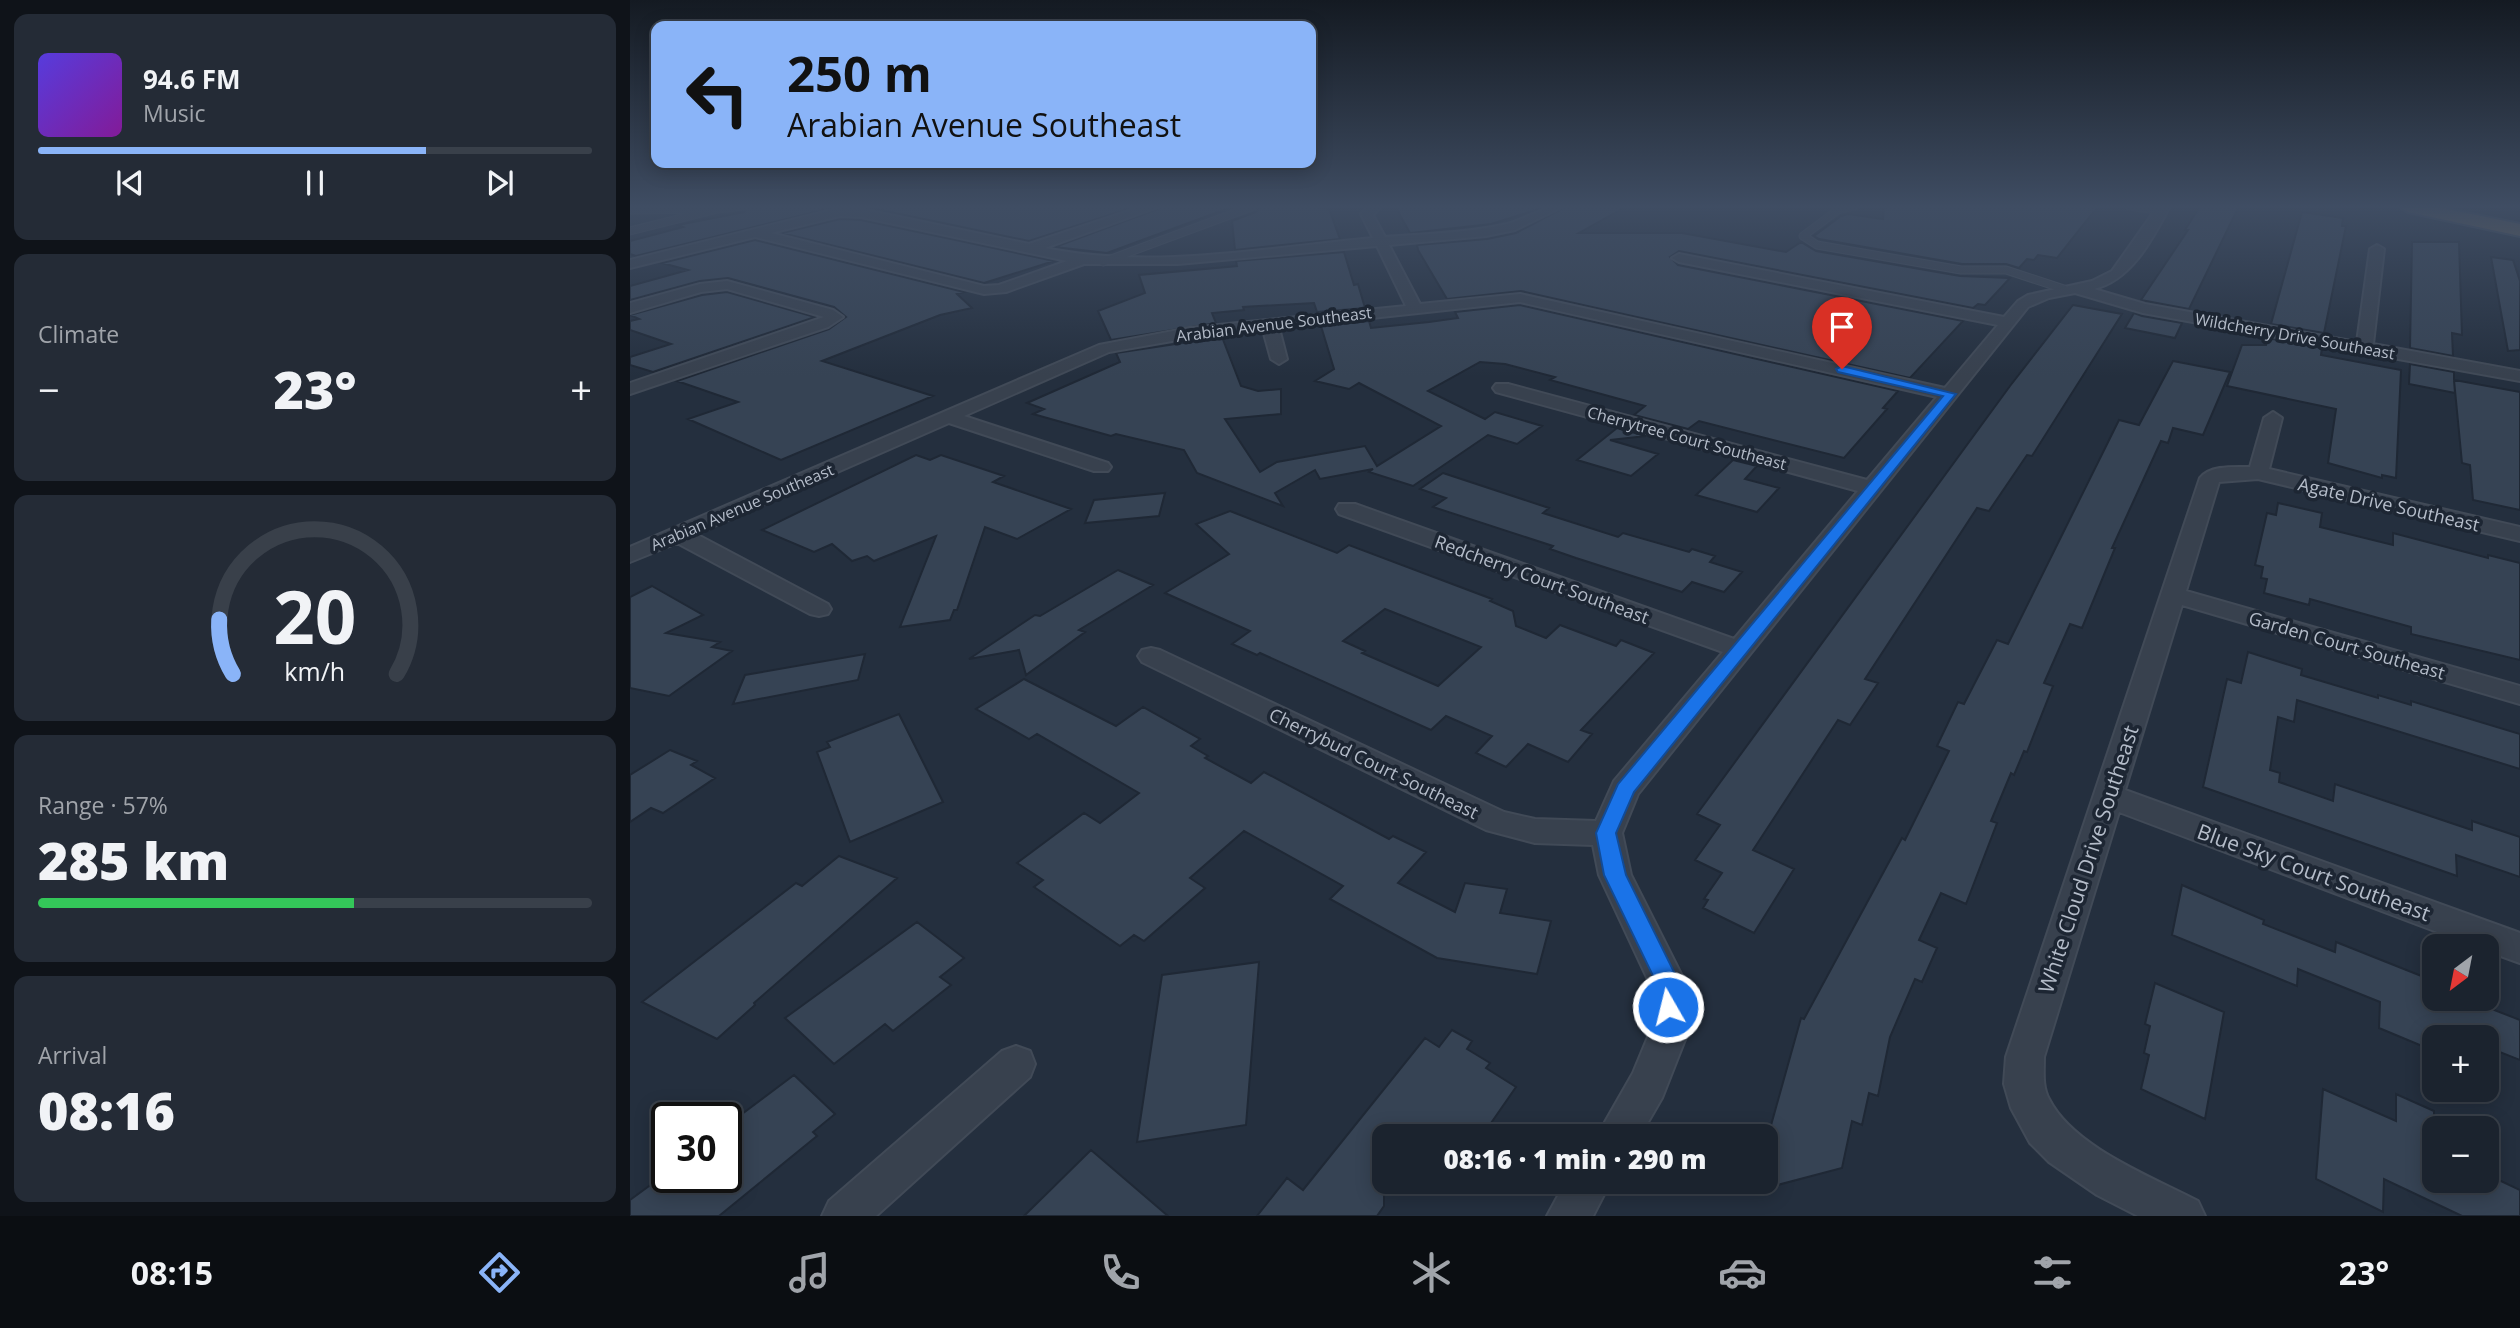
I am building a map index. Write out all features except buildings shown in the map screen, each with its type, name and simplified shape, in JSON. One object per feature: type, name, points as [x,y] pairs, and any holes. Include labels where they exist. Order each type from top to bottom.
[{"type":"street","points":[[875,263],[984,290],[1001,289],[1076,263]]},
{"type":"street","points":[[1391,263],[1414,307]]},
{"type":"street","points":[[1703,263],[2007,323]]},
{"type":"street","points":[[1624,1124],[1648,1085],[1669,1032],[1667,982],[1615,875],[1606,833],[1625,789],[2007,323],[2030,299],[2107,279],[2118,272],[2124,263]]},
{"type":"street","points":[[2364,348],[2375,263]]},
{"type":"street","points":[[630,308],[719,285],[732,286],[835,317],[822,324],[630,389]]},
{"type":"street","name":"Wildcherry Drive Southeast","points":[[2069,289],[2143,309],[2520,376]]},
{"type":"street","points":[[630,297],[650,303]]},
{"type":"street","name":"Arabian Avenue Southeast","points":[[630,555],[1105,348],[1177,335],[1495,299],[1543,301],[1950,394]]},
{"type":"street","points":[[1270,325],[1279,359]]},
{"type":"street","name":"Cherrytree Court Southeast","points":[[1502,388],[1872,488]]},
{"type":"street","points":[[949,417],[1101,467]]},
{"type":"street","points":[[2258,473],[2273,418]]},
{"type":"street","name":"White Cloud Drive Southeast","points":[[2183,1216],[2083,1163],[2050,1136],[2033,1111],[2024,1085],[2025,1057],[2210,478],[2227,473],[2258,473]]},
{"type":"street","name":"Agate Drive Southeast","points":[[2258,473],[2520,534]]},
{"type":"street","name":"Redcherry Court Southeast","points":[[1347,509],[1738,649]]},
{"type":"street","points":[[678,534],[819,609]]},
{"type":"street","name":"Garden Court Southeast","points":[[2173,595],[2520,695]]},
{"type":"street","name":"Cherrybud Court Southeast","points":[[1151,656],[1497,822],[1535,831],[1606,833]]},
{"type":"street","name":"Blue Sky Court Southeast","points":[[2109,796],[2520,947]]},
{"type":"street","points":[[844,1216],[1016,1064]]},
{"type":"street","points":[[1569,1216],[1582,1194]]},
{"type":"lane","points":[[1914,263],[1961,270],[2006,270],[2069,289]]},
{"type":"route","points":[[1668,1007],[1667,982],[1615,875],[1606,833],[1625,789],[1950,394],[1842,369]]}]
